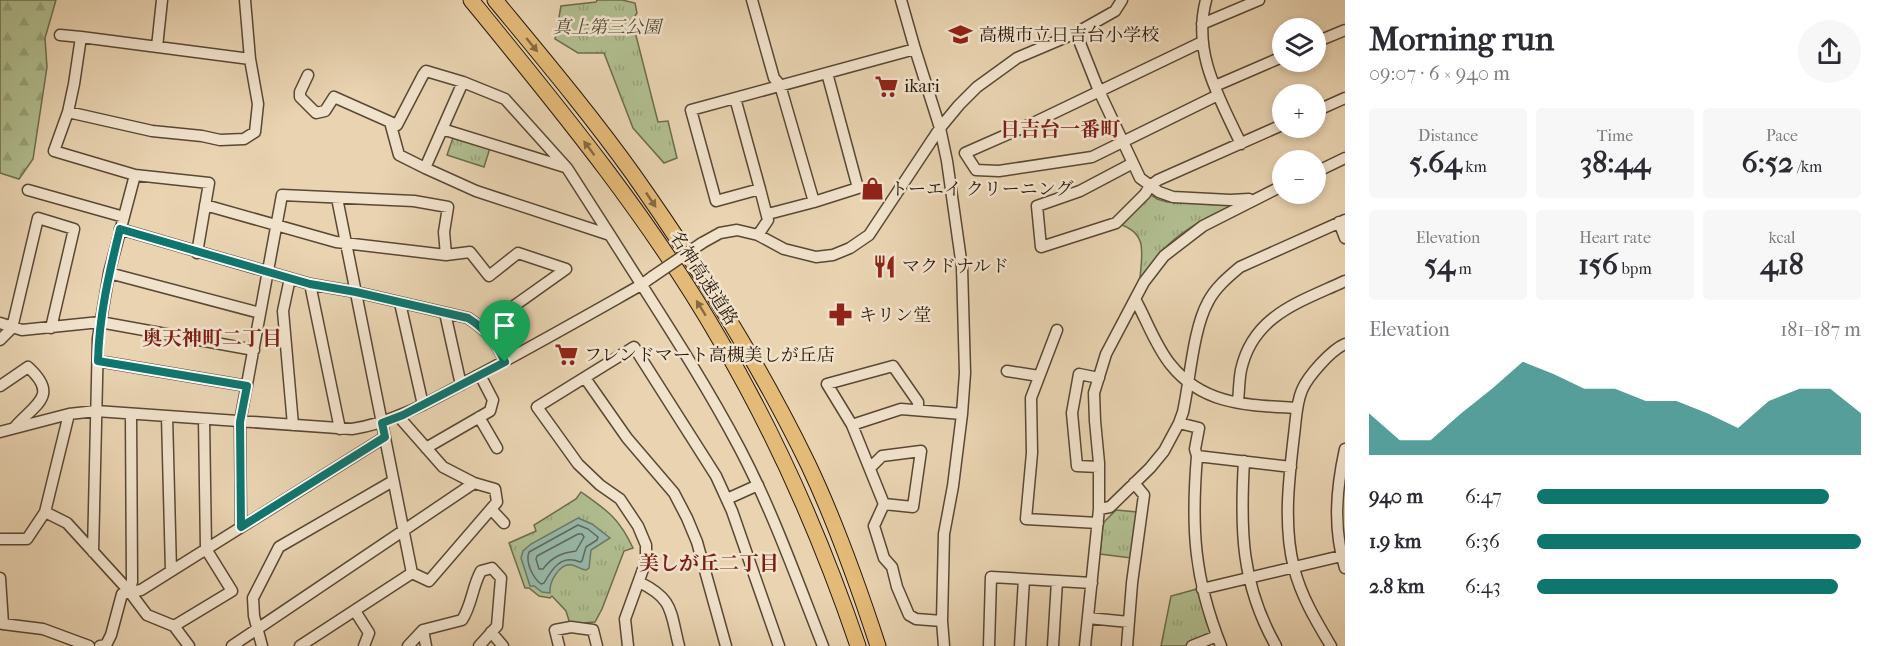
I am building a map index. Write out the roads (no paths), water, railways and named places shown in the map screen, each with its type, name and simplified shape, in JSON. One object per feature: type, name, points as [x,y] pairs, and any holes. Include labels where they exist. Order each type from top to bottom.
[{"type":"highway","name":"名神高速道路","points":[[471,0],[615,182],[652,234],[720,340],[789,472],[818,537],[858,646]]},
{"type":"highway","name":"名神高速道路","points":[[495,0],[633,174],[742,342],[809,467],[863,600],[878,646]]},
{"type":"highway","points":[[720,340],[811,538],[847,646]]},
{"type":"highway","points":[[742,342],[780,397],[815,465],[870,597],[886,646]]},
{"type":"street","points":[[157,47],[162,0]]},
{"type":"street","points":[[68,112],[152,131],[220,140],[244,139],[255,132],[258,104],[256,82],[250,59],[245,0]]},
{"type":"street","points":[[752,0],[774,78],[780,85],[814,202]]},
{"type":"street","points":[[902,0],[940,128],[962,267],[965,373],[953,486],[944,534],[942,621],[944,646]]},
{"type":"street","points":[[0,432],[69,414],[96,411],[340,429],[382,423],[399,417],[505,362],[641,285],[720,233],[737,231],[758,235],[784,249],[816,257],[833,255],[850,248],[869,235],[940,128],[977,87],[1017,58],[1076,33],[1115,11],[1122,0]]},
{"type":"street","points":[[1206,0],[1202,42],[1208,68],[1216,91],[1241,144]]},
{"type":"street","points":[[1202,24],[1259,0]]},
{"type":"street","points":[[1326,38],[1345,30]]},
{"type":"street","points":[[1076,33],[1099,91],[1140,178],[1159,192],[1173,197],[1255,199]]},
{"type":"street","points":[[60,34],[250,59]]},
{"type":"street","points":[[81,37],[68,112],[54,151],[135,175],[209,183],[197,253]]},
{"type":"street","points":[[1202,42],[1032,124],[965,153],[976,170],[999,171],[1092,157],[1272,62]]},
{"type":"street","points":[[760,189],[716,201],[691,110],[915,49]]},
{"type":"street","points":[[308,75],[300,97],[316,113],[326,111],[334,97],[397,125],[426,70],[505,99],[567,168],[715,406],[758,485],[823,646]]},
{"type":"street","points":[[768,214],[858,188],[826,73]]},
{"type":"street","points":[[424,168],[463,82]]},
{"type":"street","points":[[735,98],[768,214],[768,220],[758,235]]},
{"type":"street","points":[[1326,107],[1345,98]]},
{"type":"street","points":[[390,122],[399,155],[424,168],[476,191],[610,235]]},
{"type":"street","points":[[442,129],[567,168]]},
{"type":"street","points":[[1133,163],[1080,191],[1037,206],[1041,247],[1116,222],[1158,180],[1272,130]]},
{"type":"street","points":[[1326,167],[1345,158]]},
{"type":"street","points":[[93,552],[100,322],[108,273],[135,175]]},
{"type":"street","points":[[28,190],[124,217]]},
{"type":"street","points":[[1085,646],[1099,509],[1094,393],[1106,354],[1144,282],[1164,256],[1203,226],[1272,191]]},
{"type":"street","points":[[241,527],[240,422],[282,195],[414,201],[448,207],[444,232],[446,255]]},
{"type":"street","points":[[336,198],[412,573]]},
{"type":"street","points":[[205,206],[346,243],[446,255],[470,252],[489,276],[518,253],[566,269],[483,328]]},
{"type":"street","points":[[0,340],[12,328],[38,218],[74,229],[51,328]]},
{"type":"street","points":[[1099,509],[1110,507],[1164,451],[1179,423],[1204,311],[1209,300],[1226,278],[1240,267],[1342,221],[1345,238]]},
{"type":"street","points":[[120,229],[290,279],[468,318],[483,328],[495,341],[505,362]]},
{"type":"street","points":[[108,273],[261,314]]},
{"type":"street","points":[[290,279],[283,311],[293,425]]},
{"type":"street","points":[[1238,402],[1241,370],[1250,346],[1264,325],[1283,309],[1345,281]]},
{"type":"street","points":[[310,284],[340,429]]},
{"type":"street","points":[[1136,300],[1170,364],[1189,384],[1211,396],[1238,402],[1297,408]]},
{"type":"street","points":[[400,303],[423,405]]},
{"type":"street","points":[[445,313],[461,385]]},
{"type":"street","points":[[0,323],[21,330],[100,322],[254,350]]},
{"type":"street","points":[[1057,330],[1031,398],[1032,453],[1026,519],[1098,524]]},
{"type":"street","points":[[1331,646],[1311,613],[1294,568],[1288,528],[1290,467],[1297,408],[1302,389],[1317,368],[1338,347],[1345,344]]},
{"type":"street","points":[[628,646],[625,619],[646,561],[646,545],[638,526],[620,499],[600,485],[578,464],[537,407],[634,347],[716,476],[727,499],[778,646]]},
{"type":"street","points":[[98,361],[247,386]]},
{"type":"street","points":[[918,411],[918,402],[893,366],[827,384],[852,425],[884,504],[874,526],[884,558],[892,567],[897,587],[909,615],[916,619],[942,621]]},
{"type":"street","points":[[0,386],[28,367],[39,377],[44,390],[42,402],[14,428]]},
{"type":"street","points":[[1007,371],[1039,376]]},
{"type":"street","points":[[1099,378],[1079,374],[1072,413],[1077,466],[1099,468]]},
{"type":"street","points":[[426,448],[490,411],[493,400],[480,375]]},
{"type":"street","points":[[585,378],[627,438],[674,493],[698,542],[726,646]]},
{"type":"street","points":[[852,425],[901,409],[962,414]]},
{"type":"street","points":[[0,539],[27,539],[45,512],[69,414]]},
{"type":"street","points":[[129,591],[132,582],[130,414]]},
{"type":"street","points":[[167,416],[171,571]]},
{"type":"street","points":[[399,417],[443,466],[474,483],[495,489],[497,502],[429,581],[412,573]]},
{"type":"street","points":[[479,417],[497,448]]},
{"type":"street","points":[[174,626],[232,591],[206,549],[204,419]]},
{"type":"street","points":[[1179,423],[1198,428],[1193,513],[1195,550],[1202,589],[1219,641],[1192,646]]},
{"type":"street","points":[[100,646],[106,645],[111,635],[122,594],[141,590],[385,437]]},
{"type":"street","points":[[1345,449],[1336,508],[1337,532],[1345,568]]},
{"type":"street","points":[[870,468],[882,456],[921,451],[913,507],[884,504]]},
{"type":"street","points":[[1197,456],[1290,467]]},
{"type":"street","points":[[1244,461],[1242,539],[1249,578],[1268,632],[1276,646]]},
{"type":"street","points":[[262,646],[254,616],[253,598],[279,547],[393,481]]},
{"type":"street","points":[[232,646],[474,483]]},
{"type":"street","points":[[1127,646],[1132,583],[1144,495],[1134,483]]},
{"type":"street","points":[[727,499],[758,485]]},
{"type":"street","points":[[491,509],[504,523]]},
{"type":"street","points":[[45,512],[67,523],[129,591],[147,615],[174,626],[189,646]]},
{"type":"street","points":[[1202,589],[1343,555]]},
{"type":"street","points":[[408,646],[423,630],[462,620],[475,581],[481,571],[492,568],[501,578],[497,626],[479,646]]},
{"type":"street","points":[[300,646],[412,573]]},
{"type":"street","points":[[989,646],[991,577],[1092,583]]},
{"type":"street","points":[[0,578],[3,624],[43,629],[89,646]]},
{"type":"street","points":[[1020,646],[1024,579]]},
{"type":"street","points":[[1053,646],[1057,581]]},
{"type":"street","points":[[639,582],[664,597],[669,606],[679,646]]},
{"type":"street","points":[[355,611],[369,633],[364,646]]},
{"type":"street","points":[[1088,618],[1130,622]]},
{"type":"street","points":[[559,646],[555,630],[571,627],[593,630],[597,646]]},
{"type":"street","points":[[423,630],[426,646]]},
{"type":"street","points":[[491,632],[503,646]]},
{"type":"water","points":[[578,518],[592,524],[610,538],[591,550],[589,568],[584,570],[572,565],[563,567],[553,579],[550,593],[530,586],[521,558],[523,551],[531,544]]},
{"type":"place","name":"高槻市立日吉台小学校","points":[[961,35]]},
{"type":"place","name":"ikari","points":[[886,86]]},
{"type":"place","name":"トーエイ クリーニング","points":[[872,189]]},
{"type":"place","name":"マクドナルド","points":[[884,266]]},
{"type":"place","name":"キリン堂","points":[[841,315]]},
{"type":"place","name":"フレンドマート高槻美しが丘店","points":[[566,355]]},
{"type":"district","name":"日吉台一番町","points":[[1060,129]]},
{"type":"district","name":"奥天神町二丁目","points":[[212,338]]},
{"type":"district","name":"美しが丘二丁目","points":[[709,563]]},
{"type":"park label","name":"真上第三公園","points":[[607,27]]}]
